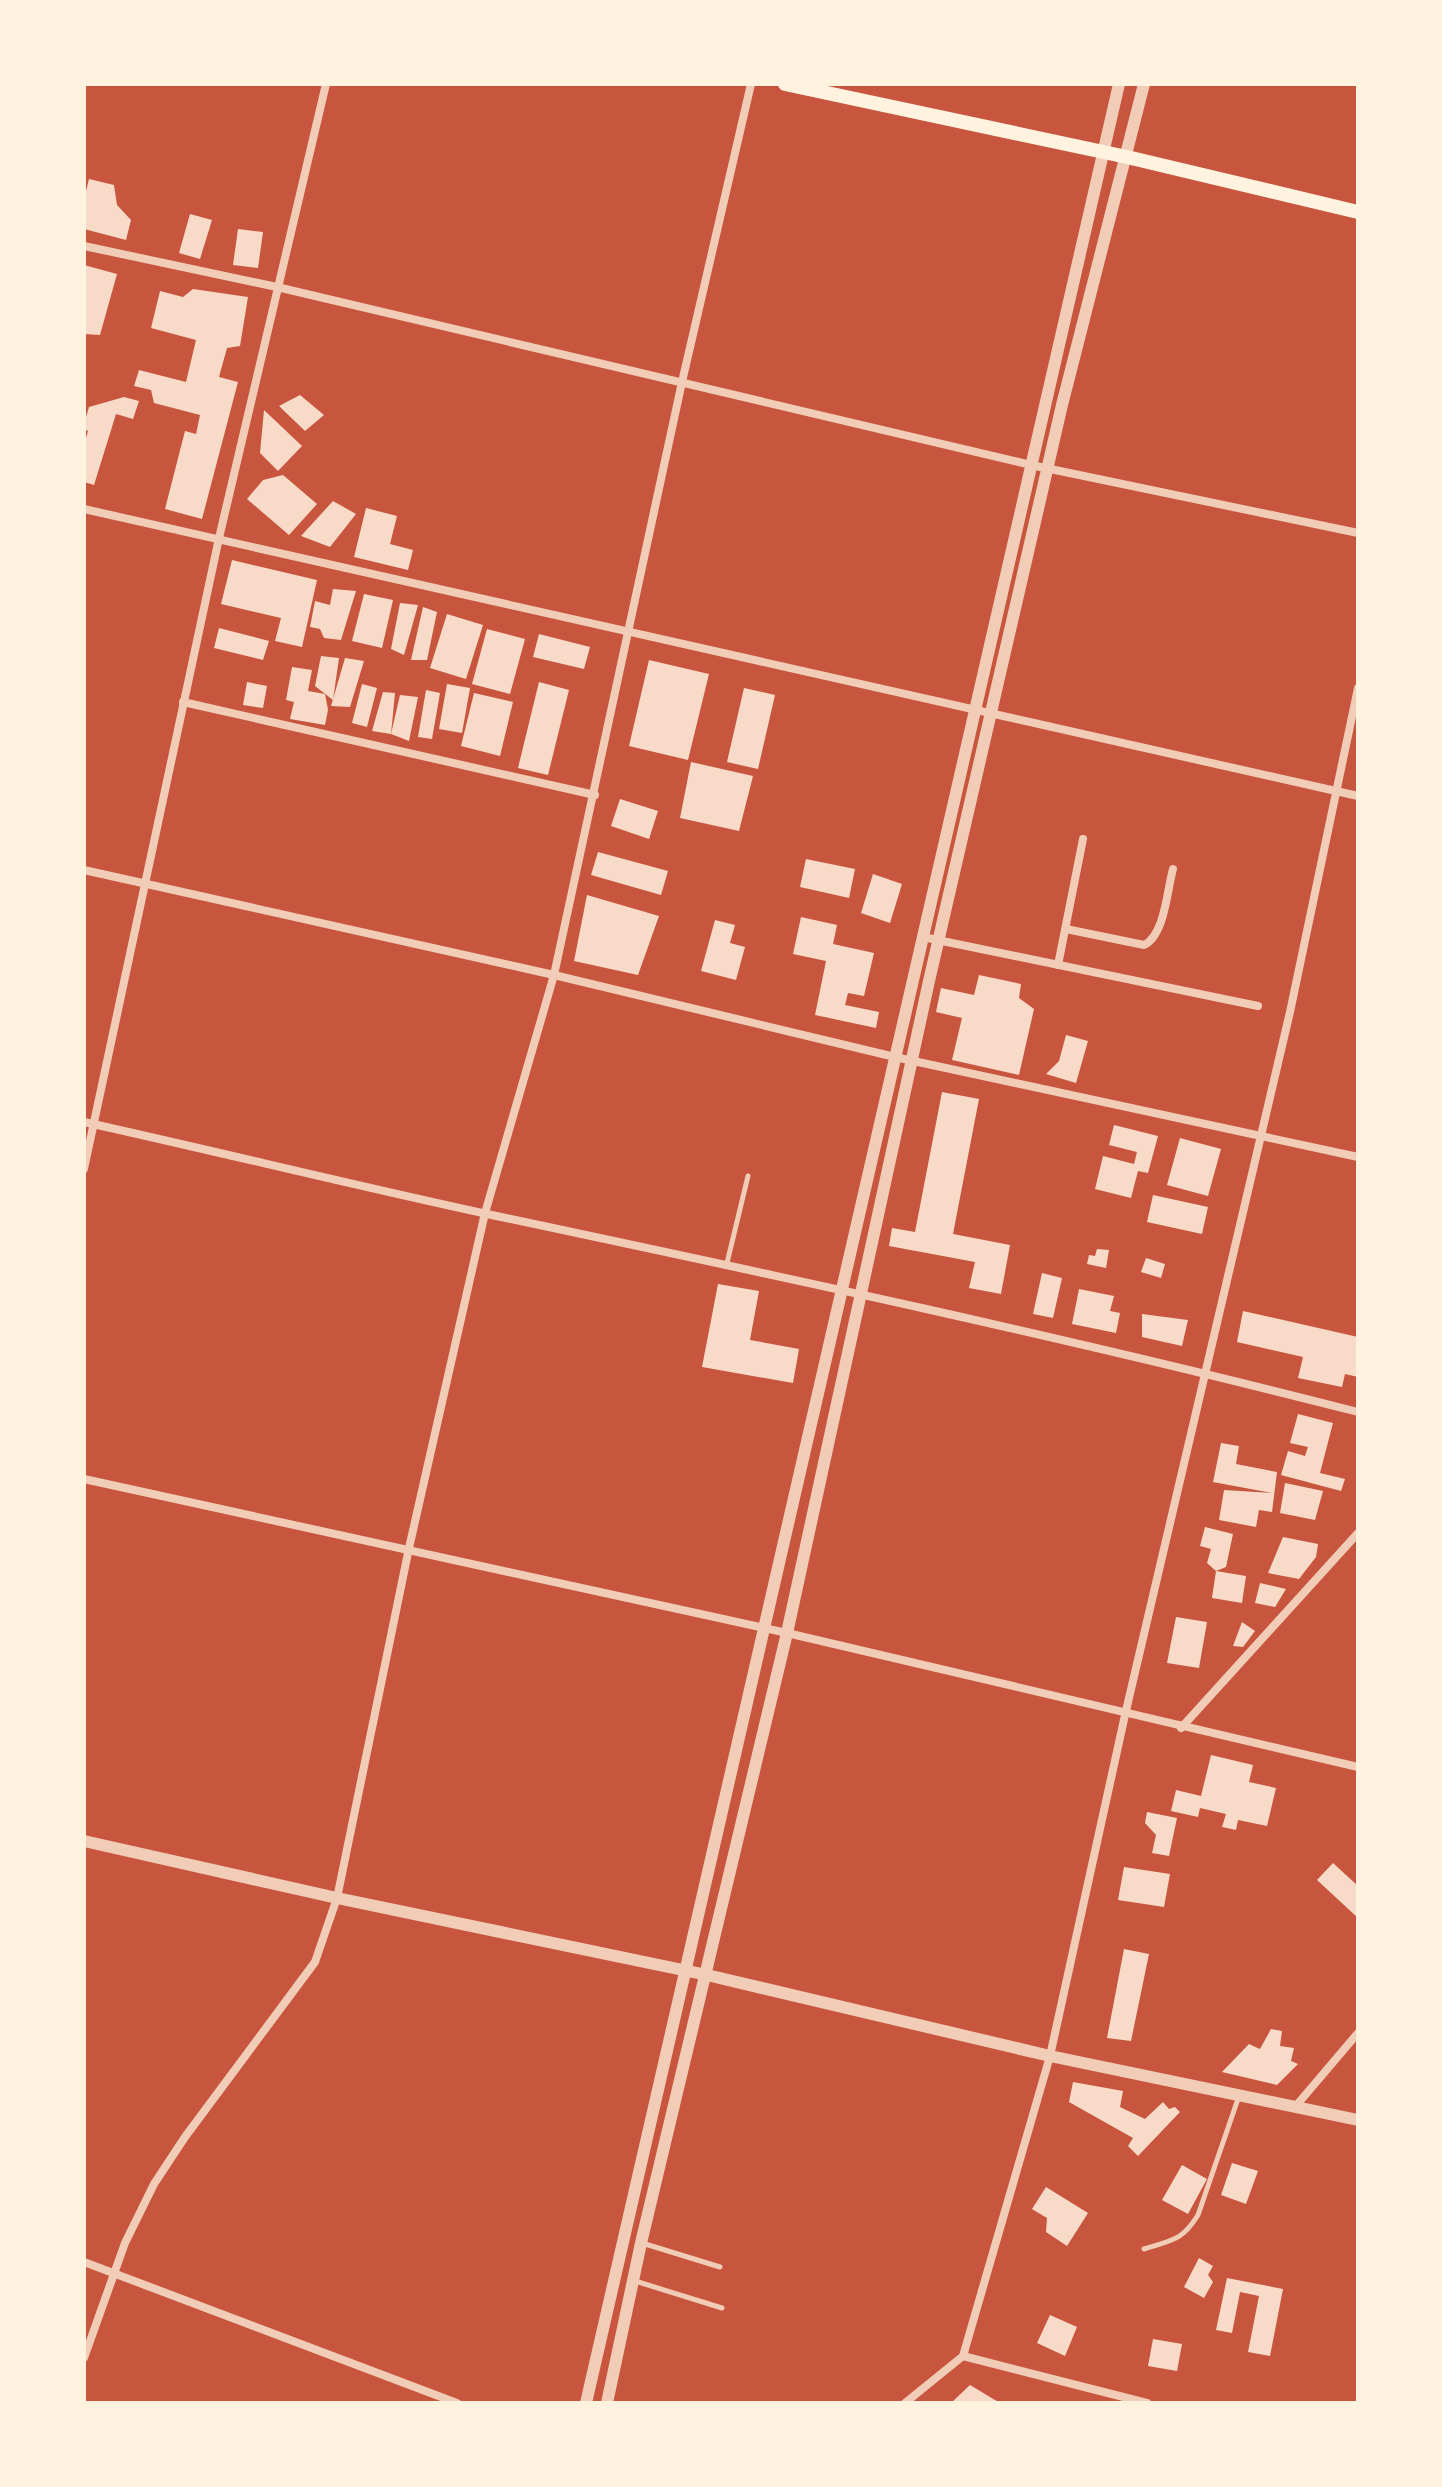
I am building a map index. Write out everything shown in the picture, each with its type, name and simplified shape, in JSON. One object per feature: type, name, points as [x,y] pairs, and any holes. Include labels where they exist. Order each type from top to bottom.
[{"type":"main road","points":[[785,84],[1103,151],[1358,212]]},
{"type":"street","points":[[84,1169],[219,538],[326,84]]},
{"type":"street","points":[[84,2358],[130,2234],[169,2161],[315,1962],[337,1898],[409,1548],[485,1213],[554,975],[631,630],[682,382],[751,84]]},
{"type":"street","points":[[586,2403],[1119,84]]},
{"type":"street","points":[[607,2403],[641,2243],[787,1633],[991,712],[1104,234],[1144,84]]},
{"type":"street","points":[[84,246],[277,287],[1031,465],[1358,533]]},
{"type":"street","points":[[84,509],[1358,796]]},
{"type":"street","points":[[905,2403],[963,2356],[1050,2056],[1125,1715],[1261,1135],[1358,688]]},
{"type":"street","points":[[183,702],[595,795]]},
{"type":"street","points":[[1058,965],[1083,839]]},
{"type":"street","points":[[1066,929],[1144,945],[1151,942],[1157,931],[1173,869]]},
{"type":"street","points":[[84,870],[554,975],[895,1057],[1358,1157]]},
{"type":"street","points":[[923,937],[1258,1006]]},
{"type":"street","points":[[84,1122],[485,1213],[727,1263],[1207,1373],[1358,1412]]},
{"type":"street","points":[[84,1479],[787,1633],[1125,1715],[1358,1767]]},
{"type":"street","points":[[1181,1728],[1358,1533]]},
{"type":"street","points":[[84,1841],[337,1898],[685,1970],[1050,2056],[1358,2120]]},
{"type":"street","points":[[1295,2107],[1358,2033]]},
{"type":"street","points":[[84,2262],[457,2403]]},
{"type":"street","points":[[963,2356],[1147,2403]]},
{"type":"lane","points":[[727,1263],[748,1176]]},
{"type":"lane","points":[[1144,2249],[1183,2237],[1189,2230],[1203,2201],[1239,2095]]},
{"type":"lane","points":[[641,2243],[720,2267]]},
{"type":"lane","points":[[634,2281],[722,2308]]},
{"type":"building","points":[[89,179],[114,185],[117,205],[131,220],[126,240],[84,229],[84,199]]},
{"type":"building","points":[[190,214],[212,220],[200,259],[179,253]]},
{"type":"building","points":[[238,229],[263,232],[258,268],[233,265]]},
{"type":"building","points":[[84,265],[117,274],[100,335],[84,334]]},
{"type":"building","points":[[193,289],[248,297],[240,346],[227,348],[219,377],[238,382],[202,519],[165,509],[185,431],[196,434],[200,415],[154,403],[151,390],[134,386],[139,370],[186,382],[196,340],[151,328],[160,291],[183,297]]},
{"type":"building","points":[[300,395],[324,415],[305,431],[279,406]]},
{"type":"building","points":[[124,397],[139,401],[133,419],[116,414],[94,485],[84,482],[84,445],[88,431],[84,429],[84,424],[89,407]]},
{"type":"building","points":[[264,410],[302,446],[278,471],[260,453]]},
{"type":"building","points":[[283,475],[317,504],[289,535],[247,499],[263,480]]},
{"type":"building","points":[[333,501],[356,514],[330,547],[301,536]]},
{"type":"building","points":[[366,508],[397,516],[390,544],[413,550],[408,570],[354,557]]},
{"type":"building","points":[[232,560],[317,580],[302,647],[275,641],[281,618],[221,604]]},
{"type":"building","points":[[333,589],[356,591],[341,640],[324,638],[320,629],[310,627],[315,601],[330,605]]},
{"type":"building","points":[[364,594],[393,600],[382,648],[352,641]]},
{"type":"building","points":[[400,603],[418,605],[404,655],[391,649]]},
{"type":"building","points":[[423,607],[437,612],[427,660],[411,660]]},
{"type":"building","points":[[447,614],[483,625],[466,679],[430,668]]},
{"type":"building","points":[[219,628],[269,641],[263,660],[214,648]]},
{"type":"building","points":[[487,629],[525,639],[510,694],[472,684]]},
{"type":"building","points":[[539,634],[590,647],[584,669],[533,657]]},
{"type":"building","points":[[321,656],[339,658],[333,700],[315,686]]},
{"type":"building","points":[[345,658],[364,661],[350,707],[331,706]]},
{"type":"building","points":[[649,660],[709,674],[688,760],[629,746]]},
{"type":"building","points":[[292,667],[312,670],[308,691],[325,694],[328,710],[325,725],[290,719],[294,702],[286,700]]},
{"type":"building","points":[[247,682],[267,686],[263,708],[243,705]]},
{"type":"building","points":[[539,682],[569,690],[548,775],[518,768]]},
{"type":"building","points":[[362,684],[377,688],[367,727],[352,723]]},
{"type":"building","points":[[447,684],[470,688],[462,733],[439,729]]},
{"type":"building","points":[[744,688],[775,695],[758,769],[727,762]]},
{"type":"building","points":[[426,690],[440,693],[432,739],[418,737]]},
{"type":"building","points":[[383,692],[395,693],[391,734],[372,731]]},
{"type":"building","points":[[474,693],[513,702],[500,756],[461,746]]},
{"type":"building","points":[[400,695],[418,697],[409,741],[391,734]]},
{"type":"building","points":[[691,762],[753,776],[739,831],[680,818]]},
{"type":"building","points":[[620,799],[658,811],[649,839],[611,826]]},
{"type":"building","points":[[598,852],[668,871],[661,895],[591,875]]},
{"type":"building","points":[[806,859],[855,869],[849,898],[800,887]]},
{"type":"building","points":[[873,874],[902,884],[890,923],[861,913]]},
{"type":"building","points":[[587,895],[659,916],[638,975],[574,961]]},
{"type":"building","points":[[801,917],[837,925],[833,944],[874,953],[864,996],[848,993],[845,1005],[879,1012],[876,1028],[815,1015],[826,961],[793,954]]},
{"type":"building","points":[[715,920],[735,925],[730,943],[745,947],[736,980],[701,971]]},
{"type":"building","points":[[979,975],[1021,984],[1019,998],[1034,1009],[1019,1075],[952,1060],[962,1018],[936,1012],[941,988],[974,995]]},
{"type":"building","points":[[1066,1035],[1088,1041],[1076,1083],[1046,1074],[1059,1061]]},
{"type":"building","points":[[942,1092],[979,1099],[953,1234],[1010,1245],[1001,1294],[969,1288],[975,1262],[889,1246],[892,1228],[915,1232]]},
{"type":"building","points":[[1114,1125],[1158,1136],[1148,1173],[1138,1171],[1131,1198],[1095,1189],[1103,1156],[1134,1164],[1137,1152],[1109,1145]]},
{"type":"building","points":[[1180,1138],[1221,1149],[1208,1196],[1167,1185]]},
{"type":"building","points":[[1153,1195],[1208,1207],[1202,1234],[1147,1222]]},
{"type":"building","points":[[1097,1249],[1109,1250],[1106,1268],[1087,1264],[1089,1255],[1095,1256]]},
{"type":"building","points":[[1146,1258],[1165,1264],[1161,1278],[1141,1272]]},
{"type":"building","points":[[1042,1273],[1062,1278],[1053,1318],[1033,1314]]},
{"type":"building","points":[[718,1284],[759,1291],[750,1340],[799,1349],[793,1383],[702,1367]]},
{"type":"building","points":[[1079,1289],[1114,1296],[1110,1311],[1120,1313],[1116,1333],[1072,1324]]},
{"type":"building","points":[[1243,1311],[1358,1337],[1358,1377],[1345,1374],[1342,1387],[1298,1378],[1303,1357],[1237,1342]]},
{"type":"building","points":[[1142,1314],[1188,1320],[1182,1346],[1142,1337]]},
{"type":"building","points":[[1298,1414],[1333,1423],[1320,1473],[1345,1479],[1341,1491],[1281,1475],[1288,1451],[1305,1456],[1308,1447],[1290,1443]]},
{"type":"building","points":[[1221,1443],[1239,1446],[1236,1464],[1277,1472],[1272,1512],[1259,1510],[1256,1527],[1219,1520],[1224,1490],[1272,1493],[1213,1482]]},
{"type":"building","points":[[1285,1483],[1323,1491],[1315,1520],[1280,1513]]},
{"type":"building","points":[[1205,1527],[1233,1534],[1226,1567],[1216,1571],[1207,1563],[1211,1549],[1200,1546]]},
{"type":"building","points":[[1283,1537],[1318,1544],[1316,1557],[1299,1579],[1268,1573]]},
{"type":"building","points":[[1216,1571],[1246,1576],[1242,1603],[1212,1598]]},
{"type":"building","points":[[1260,1583],[1286,1589],[1275,1607],[1255,1603]]},
{"type":"building","points":[[1176,1617],[1207,1622],[1199,1668],[1167,1663]]},
{"type":"building","points":[[1242,1622],[1255,1631],[1243,1647],[1233,1646]]},
{"type":"building","points":[[1211,1755],[1253,1765],[1249,1782],[1276,1788],[1267,1826],[1238,1820],[1236,1830],[1222,1827],[1226,1814],[1200,1808],[1198,1817],[1171,1811],[1176,1790],[1201,1796]]},
{"type":"building","points":[[1147,1812],[1177,1818],[1169,1856],[1152,1853],[1156,1835],[1145,1823]]},
{"type":"building","points":[[1333,1863],[1358,1886],[1358,1918],[1317,1880]]},
{"type":"building","points":[[1124,1867],[1170,1874],[1164,1907],[1118,1900]]},
{"type":"building","points":[[1124,1949],[1149,1954],[1131,2041],[1107,2038]]},
{"type":"building","points":[[1271,2029],[1282,2031],[1280,2046],[1294,2048],[1291,2061],[1298,2064],[1277,2085],[1222,2072],[1249,2044],[1260,2049]]},
{"type":"building","points":[[1073,2082],[1123,2091],[1120,2107],[1145,2119],[1163,2102],[1169,2109],[1175,2107],[1180,2112],[1138,2156],[1128,2146],[1133,2138],[1069,2102]]},
{"type":"building","points":[[1232,2163],[1258,2171],[1246,2204],[1221,2195]]},
{"type":"building","points":[[1182,2165],[1207,2179],[1188,2214],[1162,2200]]},
{"type":"building","points":[[1046,2187],[1088,2213],[1067,2246],[1046,2232],[1047,2218],[1032,2209]]},
{"type":"building","points":[[1199,2258],[1213,2266],[1208,2275],[1213,2282],[1204,2298],[1184,2287]]},
{"type":"building","points":[[1227,2278],[1283,2289],[1270,2356],[1248,2352],[1259,2296],[1240,2292],[1232,2333],[1216,2330]]},
{"type":"building","points":[[1050,2315],[1077,2327],[1065,2356],[1037,2343]]},
{"type":"building","points":[[1153,2339],[1182,2344],[1177,2371],[1148,2366]]},
{"type":"building","points":[[970,2385],[1000,2403],[951,2403]]}]
